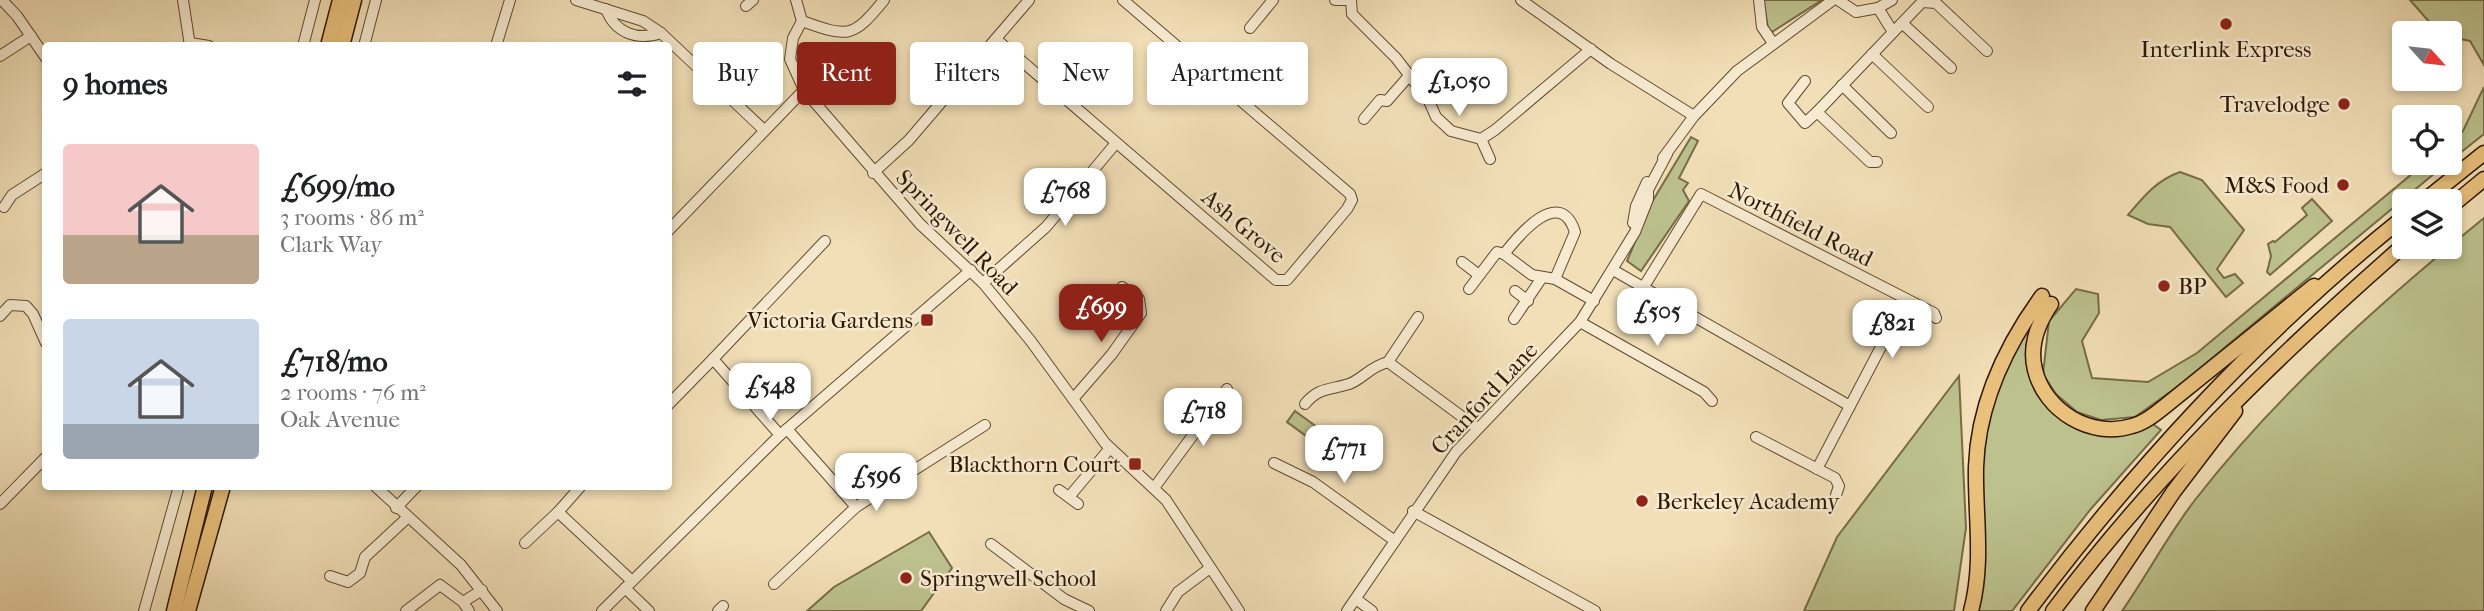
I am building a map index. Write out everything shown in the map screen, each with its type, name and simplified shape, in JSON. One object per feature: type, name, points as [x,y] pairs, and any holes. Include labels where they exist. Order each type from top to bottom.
[{"type":"highway","points":[[329,42],[340,0]]},
{"type":"highway","points":[[343,42],[354,0]]},
{"type":"highway","points":[[2439,189],[2484,153]]},
{"type":"highway","points":[[2462,197],[2484,179]]},
{"type":"highway","points":[[1971,611],[1980,552],[1976,467],[1979,434],[2003,356],[2047,300],[2033,357],[2035,371],[2049,399],[2083,424],[2099,429],[2131,427],[2164,407],[2267,321],[2392,226]]},
{"type":"highway","points":[[2028,611],[2108,509],[2186,420],[2277,330],[2392,227]]},
{"type":"highway","points":[[2053,611],[2148,494],[2271,366],[2392,256]]},
{"type":"highway","points":[[2093,611],[2151,525],[2271,366]]},
{"type":"highway","points":[[174,611],[204,490]]},
{"type":"highway","points":[[188,611],[222,490]]},
{"type":"street","points":[[2,0],[42,52]]},
{"type":"street","points":[[183,0],[190,42]]},
{"type":"street","points":[[304,42],[315,0]]},
{"type":"street","points":[[365,42],[376,0]]},
{"type":"street","points":[[500,0],[505,15]]},
{"type":"street","points":[[497,42],[509,0]]},
{"type":"street","points":[[576,0],[643,21],[671,42]]},
{"type":"street","points":[[796,0],[802,21],[837,32],[861,28],[884,0]]},
{"type":"street","points":[[873,173],[909,140],[1029,0]]},
{"type":"street","name":"Ash Grove","points":[[996,39],[1276,280],[1287,280],[1352,200],[1344,188],[1123,0]]},
{"type":"street","points":[[1250,28],[1273,0]]},
{"type":"street","points":[[1335,0],[1351,0],[1352,14],[1396,58],[1429,101],[1436,117],[1451,131],[1481,139]]},
{"type":"street","points":[[1521,0],[1694,116]]},
{"type":"street","points":[[1759,0],[1762,27],[1773,43]]},
{"type":"street","points":[[1836,0],[1856,12],[1878,8],[1892,0]]},
{"type":"street","name":"Cranford Lane","points":[[1347,611],[1413,511],[1476,427],[1546,360],[1580,322],[1639,223],[1648,199],[1648,190],[1667,154],[1694,116],[1737,71],[1836,0]]},
{"type":"street","points":[[1805,81],[1788,103],[1805,123],[1922,2],[1929,0],[1936,3],[1987,51]]},
{"type":"street","points":[[1878,8],[1893,32]]},
{"type":"street","points":[[606,9],[610,19],[625,32],[643,36],[661,33]]},
{"type":"street","name":"Springwell Road","points":[[797,74],[790,59],[793,38],[802,21]]},
{"type":"street","points":[[1902,23],[1951,68]]},
{"type":"street","points":[[0,56],[31,36]]},
{"type":"street","points":[[672,43],[764,130]]},
{"type":"street","points":[[1481,139],[1548,88],[1591,49]]},
{"type":"street","points":[[1872,54],[1928,107]]},
{"type":"street","points":[[1364,119],[1380,100],[1387,101],[1408,77]]},
{"type":"street","points":[[1429,101],[1449,80]]},
{"type":"street","points":[[1842,85],[1891,133]]},
{"type":"street","points":[[672,228],[797,97]]},
{"type":"street","name":"Springwell Road","points":[[816,105],[920,224],[984,283],[1110,448],[1154,488],[1239,611]]},
{"type":"street","points":[[1817,112],[1870,162],[1877,162]]},
{"type":"street","points":[[1481,139],[1490,159]]},
{"type":"street","points":[[984,283],[1046,226],[1116,143]]},
{"type":"street","points":[[4,207],[12,195],[42,176]]},
{"type":"street","name":"Northfield Road","points":[[1643,288],[1701,194],[1934,313],[1936,318]]},
{"type":"street","points":[[1504,254],[1519,235],[1545,214],[1561,214],[1572,222],[1575,232],[1555,279]]},
{"type":"street","points":[[672,401],[825,241]]},
{"type":"street","points":[[1469,289],[1497,252],[1541,279],[1555,279],[1594,301]]},
{"type":"street","points":[[1462,262],[1479,275]]},
{"type":"street","points":[[602,611],[783,432],[971,270]]},
{"type":"street","points":[[1613,270],[1850,406]]},
{"type":"street","points":[[1514,318],[1541,279]]},
{"type":"street","points":[[1073,399],[1112,354],[1141,313],[1142,303],[1122,287]]},
{"type":"street","points":[[1515,291],[1528,300]]},
{"type":"street","points":[[1817,469],[1906,299]]},
{"type":"street","points":[[0,316],[6,308],[17,304],[26,306],[33,314],[42,334]]},
{"type":"street","points":[[1305,404],[1320,390],[1350,384],[1374,365],[1388,362],[1418,317]]},
{"type":"street","points":[[1580,322],[1704,393],[1712,401]]},
{"type":"street","points":[[713,359],[856,507]]},
{"type":"street","points":[[1388,362],[1476,427]]},
{"type":"street","points":[[1154,488],[1227,389]]},
{"type":"street","points":[[774,584],[856,507],[985,425]]},
{"type":"street","points":[[1756,437],[1837,481],[1836,495]]},
{"type":"street","points":[[1069,497],[1110,448]]},
{"type":"street","points":[[0,504],[42,461]]},
{"type":"street","points":[[1274,463],[1313,482],[1395,541]]},
{"type":"street","points":[[1059,489],[1078,504]]},
{"type":"street","points":[[144,611],[178,490]]},
{"type":"street","points":[[379,490],[461,565],[497,611]]},
{"type":"street","points":[[396,508],[413,490]]},
{"type":"street","points":[[525,543],[577,490]]},
{"type":"street","points":[[1413,511],[1595,611]]},
{"type":"street","points":[[558,512],[629,584],[649,611]]},
{"type":"street","points":[[330,576],[348,582],[355,579],[365,557],[407,518]]},
{"type":"street","points":[[992,544],[1064,599],[1089,611]]},
{"type":"street","points":[[1166,611],[1178,592],[1210,568]]},
{"type":"street","points":[[406,611],[439,585],[466,606],[482,590]]},
{"type":"street","points":[[1356,599],[1372,611]]},
{"type":"green space","points":[[1763,0],[1822,0],[1772,32],[1768,28]]},
{"type":"green space","points":[[2410,0],[2484,0],[2484,65],[2470,41],[2462,39],[2462,21],[2428,21]]},
{"type":"green space","points":[[2484,87],[2484,134],[2462,151],[2463,131]]},
{"type":"green space","points":[[1691,137],[1698,141],[1679,178],[1688,183],[1683,190],[1689,201],[1641,271],[1627,261],[1652,202]]},
{"type":"green space","points":[[2180,172],[2202,180],[2244,230],[2217,269],[2224,278],[2235,274],[2243,283],[2226,297],[2170,227],[2148,224],[2128,215],[2158,184]]},
{"type":"green space","points":[[2411,175],[2433,175],[2416,189],[2394,189]]},
{"type":"green space","points":[[2392,190],[2392,209],[2181,384],[2135,417],[2101,420],[2077,412],[2056,394],[2043,374],[2049,321],[2076,289],[2098,294],[2099,313],[2082,341],[2092,378],[2148,382],[2197,353]]},
{"type":"green space","points":[[2312,199],[2332,221],[2270,275],[2267,272],[2271,256],[2268,244],[2275,242],[2307,215],[2302,208]]},
{"type":"green space","points":[[2484,218],[2484,611],[2122,611],[2185,513],[2260,423],[2369,316],[2435,259],[2462,259],[2462,237]]},
{"type":"green space","points":[[2032,317],[2036,320],[2029,350],[2062,419],[2085,432],[2111,435],[2153,424],[2161,430],[2090,510],[2012,611],[1976,611],[1982,450],[1993,397]]},
{"type":"green space","points":[[1959,376],[1966,528],[1954,611],[1804,611],[1837,537]]},
{"type":"green space","points":[[1295,411],[1321,430],[1313,441],[1287,422]]},
{"type":"green space","name":"Springwell School","points":[[929,532],[952,568],[921,611],[807,611],[834,587]]},
{"type":"place","name":"Interlink Express","points":[[2226,24]]},
{"type":"place","name":"Travelodge","points":[[2344,104]]},
{"type":"place","name":"M&S Food","points":[[2343,185]]},
{"type":"place","name":"BP","points":[[2164,286]]},
{"type":"place","name":"Victoria Gardens","points":[[927,320]]},
{"type":"place","name":"Blackthorn Court","points":[[1135,464]]},
{"type":"place","name":"Berkeley Academy","points":[[1642,501]]},
{"type":"place","name":"Springwell School","points":[[906,578]]}]
